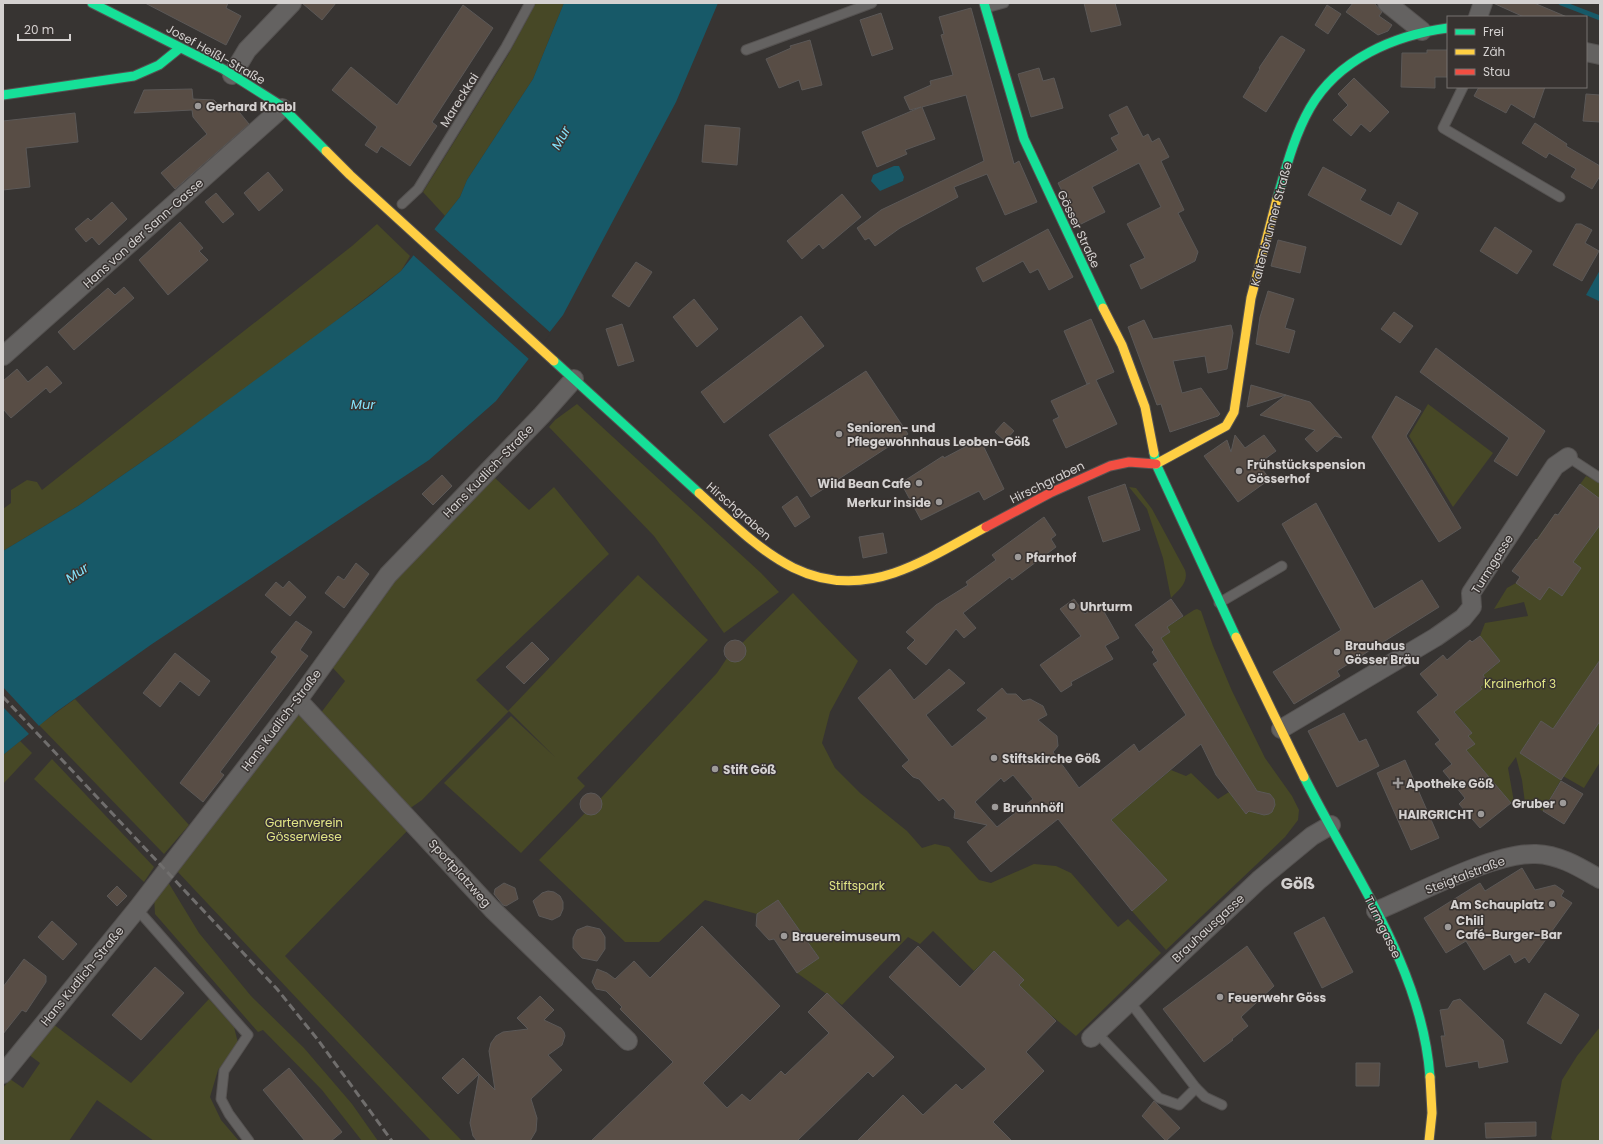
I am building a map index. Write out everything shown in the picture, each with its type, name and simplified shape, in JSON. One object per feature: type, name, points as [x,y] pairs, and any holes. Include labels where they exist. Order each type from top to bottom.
[{"type":"main road","name":"Josef Heißl-Straße","points":[[92,3],[232,75],[250,85],[282,108],[330,156],[543,350]]},
{"type":"main road","name":"Gösser Straße","points":[[984,6],[993,30],[1003,70],[1024,139],[1088,277],[1122,345],[1145,407],[1156,464]]},
{"type":"main road","name":"Kaltenbrunner Straße","points":[[1156,464],[1226,426],[1231,420],[1234,412],[1251,298],[1267,234],[1296,137],[1311,108],[1330,81],[1353,63],[1378,49],[1422,31],[1447,28]]},
{"type":"main road","points":[[3,95],[140,75],[151,72],[166,62],[180,48]]},
{"type":"main road","name":"Hirschgraben","points":[[543,350],[742,532],[785,563],[801,572],[824,580],[855,582],[894,573],[937,553],[1066,485],[1106,467],[1121,463],[1156,464]]},
{"type":"main road","name":"Turmgasse","points":[[1156,464],[1219,602],[1281,729],[1376,911],[1408,979],[1428,1054],[1432,1113],[1429,1141]]},
{"type":"street","points":[[232,75],[247,50],[292,3]]},
{"type":"street","points":[[1387,3],[1422,31]]},
{"type":"street","points":[[1478,16],[1483,3]]},
{"type":"street","points":[[1587,52],[1600,55]]},
{"type":"street","name":"Hans von der Sann-Gasse","points":[[3,356],[282,108]]},
{"type":"street","name":"Hans Kudlich-Straße","points":[[3,1074],[137,909],[298,700],[388,575],[542,415],[574,379]]},
{"type":"street","name":"Turmgasse","points":[[1281,729],[1436,637],[1463,618],[1472,606],[1471,593],[1555,466],[1568,457]]},
{"type":"street","name":"Sportplatzweg","points":[[298,700],[492,909],[628,1040]]},
{"type":"street","name":"Brauhausgasse","points":[[1094,1035],[1259,880],[1312,836],[1331,825]]},
{"type":"street","name":"Steigtalstraße","points":[[1376,911],[1478,867],[1517,855],[1536,854],[1555,857],[1571,862],[1600,879]]},
{"type":"lane","name":"Mareckkai","points":[[402,204],[418,189],[498,60],[530,3]]},
{"type":"lane","points":[[746,50],[872,3]]},
{"type":"lane","points":[[984,6],[1004,3]]},
{"type":"lane","points":[[1463,88],[1443,128],[1560,197]]},
{"type":"lane","points":[[1568,457],[1600,478]]},
{"type":"lane","points":[[1219,602],[1282,566]]},
{"type":"lane","points":[[137,909],[248,1035],[224,1071],[221,1098],[229,1114],[250,1141]]},
{"type":"lane","points":[[1130,1002],[1196,1088],[1205,1097],[1222,1105]]},
{"type":"lane","points":[[1094,1035],[1158,1098],[1179,1105],[1196,1088]]},
{"type":"green space","points":[[536,3],[564,3],[533,79],[467,180],[460,197],[445,216],[423,192],[508,55]]},
{"type":"green space","points":[[377,224],[410,256],[401,271],[275,368],[175,439],[78,506],[3,551],[3,509],[11,503],[11,490],[27,480],[37,482],[42,490],[352,246]]},
{"type":"green space","points":[[577,404],[761,573],[779,592],[724,633],[654,536],[549,427],[555,420]]},
{"type":"green space","points":[[1428,404],[1493,453],[1453,507],[1409,436]]},
{"type":"green space","name":"Krainerhof 3","points":[[1586,476],[1600,483],[1600,762],[1584,788],[1563,776],[1543,811],[1525,803],[1522,780],[1516,757],[1508,768],[1514,802],[1511,803],[1466,750],[1474,744],[1468,736],[1472,733],[1454,711],[1482,689],[1480,687],[1487,681],[1483,675],[1500,661],[1480,636],[1485,623],[1528,616],[1524,602],[1494,609],[1507,588],[1516,583],[1520,577],[1513,571],[1555,514],[1558,515]]},
{"type":"green space","points":[[495,478],[529,510],[554,487],[609,554],[476,680],[508,711],[638,575],[708,640],[577,778],[585,786],[521,853],[444,783],[511,716],[555,757],[509,711],[422,800],[409,809],[320,714],[345,681],[332,667],[383,589]]},
{"type":"green space","points":[[1129,487],[1136,488],[1152,509],[1185,570],[1186,578],[1184,582],[1180,589],[1171,598],[1163,558],[1147,509]]},
{"type":"green space","name":"Stiftspark","points":[[793,593],[858,661],[830,712],[822,743],[835,768],[860,793],[907,831],[922,848],[935,844],[949,847],[979,880],[991,883],[1034,864],[1056,866],[1071,873],[1118,927],[1128,919],[1161,953],[1076,1036],[1017,987],[1024,980],[994,951],[974,971],[933,931],[920,944],[908,937],[842,1005],[797,973],[819,958],[778,900],[757,914],[705,900],[659,942],[625,942],[539,860],[585,813],[589,815],[598,813],[602,807],[601,798],[717,673],[727,658]]},
{"type":"green space","points":[[1197,609],[1201,611],[1213,646],[1232,691],[1265,758],[1292,796],[1299,810],[1298,820],[1285,837],[1166,950],[1132,911],[1167,880],[1111,820],[1171,770],[1186,776],[1191,773],[1218,799],[1229,792],[1246,814],[1254,808],[1258,814],[1267,814],[1271,812],[1274,806],[1273,798],[1270,794],[1259,794],[1161,638],[1167,627]]},
{"type":"green space","points":[[75,699],[189,825],[164,854],[39,725]]},
{"type":"green space","name":"Gartenverein Gösserwiese","points":[[301,715],[409,829],[285,956],[462,1141],[431,1141],[177,871],[294,716]]},
{"type":"green space","points":[[20,741],[32,753],[3,784],[3,755]]},
{"type":"green space","points":[[52,759],[154,867],[144,882],[34,779]]},
{"type":"green space","points":[[168,882],[199,933],[251,996],[304,1048],[352,1104],[378,1141],[362,1141],[322,1090],[263,1030],[258,1032],[155,914],[154,896]]},
{"type":"green space","points":[[209,999],[234,1027],[238,1043],[218,1070],[210,1097],[221,1120],[239,1141],[154,1141],[97,1100],[69,1141],[3,1141],[3,1088],[10,1079],[23,1088],[40,1063],[28,1054],[53,1024],[131,1083]]},
{"type":"green space","points":[[1600,1027],[1600,1141],[1553,1141],[1551,1138],[1562,1080],[1577,1056]]},
{"type":"water","name":"Mur","points":[[564,3],[718,3],[676,102],[563,315],[496,401],[429,460],[152,644],[56,712],[3,755],[3,551],[78,506],[175,439],[371,295],[401,271],[460,197],[467,180],[533,79]]},
{"type":"water","points":[[894,166],[899,166],[904,177],[903,181],[880,191],[871,181],[873,175]]},
{"type":"water","points":[[1600,270],[1600,299],[1599,301],[1586,295]]},
{"type":"pier","points":[[433,228],[551,333],[530,360],[412,254]]},
{"type":"pier","points":[[3,687],[40,727],[30,735],[3,707]]},
{"type":"building","points":[[145,3],[228,3],[226,8],[241,16],[226,45]]},
{"type":"building","points":[[302,3],[336,3],[322,20]]},
{"type":"building","points":[[1084,3],[1115,3],[1121,25],[1091,32]]},
{"type":"building","points":[[1353,3],[1374,3],[1382,12],[1379,16],[1392,25],[1388,31],[1378,35],[1346,12]]},
{"type":"building","points":[[1493,3],[1534,3],[1565,16],[1522,16]]},
{"type":"building","points":[[463,5],[493,28],[432,122],[437,126],[410,166],[381,146],[377,153],[365,145],[377,127],[332,90],[351,67],[397,105]]},
{"type":"building","points":[[1327,5],[1341,14],[1328,34],[1315,25]]},
{"type":"building","points":[[971,8],[1014,164],[1019,161],[1037,202],[1005,215],[987,174],[954,187],[958,197],[900,228],[875,246],[869,238],[865,240],[857,228],[881,210],[984,161],[966,95],[922,107],[935,139],[905,150],[907,154],[877,167],[862,132],[921,107],[910,110],[904,97],[931,85],[930,81],[953,75],[941,35],[944,34],[939,17]]},
{"type":"building","points":[[881,13],[893,49],[872,56],[860,20]]},
{"type":"building","points":[[1282,36],[1305,50],[1266,112],[1243,97],[1260,69],[1259,68]]},
{"type":"building","points":[[810,40],[822,85],[802,90],[799,80],[779,88],[766,59],[791,48],[790,46]]},
{"type":"building","points":[[1427,50],[1447,50],[1447,77],[1435,77],[1435,88],[1401,87],[1402,53],[1427,53]]},
{"type":"building","points":[[1039,68],[1043,81],[1054,78],[1063,108],[1031,117],[1018,74]]},
{"type":"building","points":[[1354,78],[1389,112],[1370,132],[1361,124],[1351,136],[1333,120],[1348,105],[1338,94]]},
{"type":"building","points":[[1478,88],[1545,88],[1534,118],[1511,104],[1506,113],[1474,96]]},
{"type":"building","points":[[192,89],[193,99],[214,100],[222,109],[231,102],[249,124],[175,189],[161,173],[207,134],[193,117],[192,110],[134,113],[144,90]]},
{"type":"building","points":[[1586,94],[1600,95],[1600,122],[1583,121]]},
{"type":"building","points":[[1127,106],[1143,137],[1148,134],[1152,142],[1159,138],[1169,157],[1161,161],[1184,210],[1178,213],[1198,252],[1195,261],[1141,289],[1130,265],[1145,258],[1127,224],[1161,207],[1139,163],[1092,187],[1105,212],[1079,225],[1058,183],[1118,150],[1111,138],[1119,134],[1109,115]]},
{"type":"building","points":[[75,113],[78,142],[26,148],[30,187],[3,190],[3,121]]},
{"type":"building","points":[[1535,123],[1567,144],[1566,146],[1600,166],[1600,176],[1592,189],[1571,177],[1576,169],[1549,153],[1546,158],[1522,143]]},
{"type":"building","points":[[705,125],[740,128],[737,165],[702,162]]},
{"type":"building","points":[[1323,167],[1366,190],[1360,200],[1391,216],[1398,202],[1418,213],[1401,245],[1308,195]]},
{"type":"building","points":[[268,172],[283,190],[259,211],[244,193]]},
{"type":"building","points":[[216,193],[234,214],[223,223],[205,202]]},
{"type":"building","points":[[842,194],[861,217],[823,249],[819,244],[802,259],[787,241]]},
{"type":"building","points":[[112,202],[127,219],[99,245],[92,237],[86,242],[75,229],[88,218],[91,221]]},
{"type":"building","points":[[180,222],[203,248],[199,251],[208,260],[168,295],[139,260]]},
{"type":"building","points":[[1576,224],[1581,224],[1592,230],[1585,243],[1599,251],[1582,281],[1553,265]]},
{"type":"building","points":[[1495,227],[1532,251],[1517,274],[1480,251]]},
{"type":"building","points":[[1048,229],[1073,277],[1049,290],[1038,269],[1030,273],[1023,261],[983,282],[976,268]]},
{"type":"building","points":[[1278,240],[1306,247],[1300,273],[1271,266]]},
{"type":"building","points":[[636,262],[652,272],[629,307],[612,296]]},
{"type":"building","points":[[124,287],[134,298],[74,350],[58,332],[108,288],[115,295]]},
{"type":"building","points":[[1268,291],[1294,299],[1285,328],[1295,331],[1289,353],[1256,344],[1260,317]]},
{"type":"building","points":[[694,299],[718,329],[697,347],[673,317]]},
{"type":"building","points":[[1394,312],[1413,326],[1400,343],[1381,329]]},
{"type":"building","points":[[801,316],[824,346],[724,423],[701,392]]},
{"type":"building","points":[[1091,319],[1114,372],[1096,380],[1117,424],[1066,448],[1053,420],[1059,417],[1051,401],[1090,383],[1087,384],[1064,331]]},
{"type":"building","points":[[1144,320],[1153,339],[1231,325],[1233,333],[1227,369],[1208,373],[1205,356],[1173,361],[1182,393],[1201,388],[1220,414],[1218,416],[1170,432],[1161,404],[1157,405],[1128,327]]},
{"type":"building","points":[[622,324],[634,361],[618,366],[606,329]]},
{"type":"building","points":[[1436,348],[1545,431],[1517,476],[1494,461],[1509,438],[1420,372]]},
{"type":"building","points":[[47,366],[62,383],[50,393],[46,388],[11,418],[3,409],[3,381],[17,369],[28,382]]},
{"type":"building","name":"Senioren- und Pflegewohnhaus Leoben-Göß","points":[[866,371],[908,434],[811,497],[769,435]]},
{"type":"building","points":[[1251,385],[1286,395],[1247,407]]},
{"type":"building","points":[[1286,395],[1310,402],[1342,438],[1335,436],[1317,452],[1305,439],[1315,430],[1260,415]]},
{"type":"building","points":[[1396,396],[1421,411],[1406,436],[1461,528],[1439,542],[1372,437]]},
{"type":"building","points":[[1004,422],[1014,431],[1005,441],[995,432]]},
{"type":"building","name":"Frühstückspension Gösserhof","points":[[1235,435],[1245,448],[1264,435],[1276,451],[1258,464],[1270,479],[1238,502],[1204,456],[1227,440],[1231,452]]},
{"type":"building","points":[[980,439],[1004,489],[984,500],[979,491],[921,520],[901,483],[943,456],[944,458]]},
{"type":"building","points":[[442,475],[452,486],[433,505],[422,494]]},
{"type":"building","points":[[1125,484],[1140,530],[1103,542],[1088,497]]},
{"type":"building","points":[[1580,484],[1600,499],[1600,525],[1573,562],[1581,568],[1562,596],[1549,587],[1540,600],[1516,583],[1520,577],[1512,571],[1536,539],[1537,540],[1555,514],[1558,515]]},
{"type":"building","points":[[797,496],[810,517],[795,527],[782,507]]},
{"type":"building","points":[[1316,503],[1374,609],[1422,580],[1439,607],[1337,671],[1340,676],[1294,704],[1273,672],[1341,630],[1282,524]]},
{"type":"building","points":[[1044,517],[1056,535],[1051,539],[1056,547],[1012,580],[1010,577],[963,613],[976,628],[964,638],[956,629],[926,665],[907,648],[915,640],[906,632],[936,605],[968,585],[966,582],[996,560],[992,555]]},
{"type":"building","points":[[883,533],[887,553],[863,558],[859,537]]},
{"type":"building","points":[[356,563],[369,574],[344,608],[325,593],[338,576],[344,580]]},
{"type":"building","points":[[289,581],[306,597],[290,616],[265,595],[276,582],[283,588]]},
{"type":"building","points":[[1074,599],[1085,614],[1099,603],[1119,638],[1105,646],[1113,659],[1071,682],[1072,685],[1061,692],[1040,665],[1081,636],[1060,609]]},
{"type":"building","points":[[1171,599],[1183,616],[1167,627],[1170,632],[1161,638],[1257,791],[1270,794],[1274,799],[1275,805],[1272,812],[1269,814],[1264,815],[1249,811],[1246,814],[1216,775],[1201,744],[1111,820],[1167,880],[1132,911],[1058,819],[991,872],[967,842],[987,825],[954,818],[955,811],[943,798],[939,801],[919,779],[913,777],[902,766],[909,760],[858,698],[890,669],[914,700],[949,669],[965,683],[926,715],[952,747],[987,718],[977,710],[1002,688],[1007,694],[1016,694],[1023,701],[1030,699],[1043,706],[1047,715],[1038,720],[1057,736],[1058,746],[1053,752],[1079,788],[1134,744],[1139,752],[1186,715],[1153,664],[1158,661],[1152,652],[1154,650],[1135,625]],"holes":[[[1013,775],[1033,799],[997,827],[975,802],[1001,778],[1004,782]]]},
{"type":"building","points":[[296,621],[312,632],[300,650],[308,656],[220,772],[224,775],[203,802],[180,783],[277,657],[271,652]]},
{"type":"building","points":[[1480,636],[1500,661],[1483,675],[1487,681],[1480,687],[1482,689],[1454,712],[1472,733],[1468,736],[1475,744],[1466,750],[1511,803],[1480,828],[1459,804],[1465,798],[1443,771],[1452,764],[1435,744],[1440,740],[1417,712],[1438,695],[1420,674],[1443,655],[1447,660],[1470,640],[1472,642]]},
{"type":"building","points":[[735,640],[743,643],[746,651],[743,659],[735,662],[727,659],[724,651],[727,643]]},
{"type":"building","points":[[532,642],[549,659],[524,684],[506,667]]},
{"type":"building","points":[[175,653],[210,681],[199,696],[180,681],[160,707],[143,693]]},
{"type":"building","points":[[1600,660],[1600,721],[1561,780],[1520,753],[1541,721],[1553,729]]},
{"type":"building","points":[[1344,713],[1359,742],[1366,739],[1379,766],[1337,787],[1308,731]]},
{"type":"building","points":[[1405,760],[1439,838],[1411,850],[1377,773]]},
{"type":"building","name":"Gruber","points":[[1561,781],[1583,794],[1564,824],[1543,811]]},
{"type":"building","points":[[591,793],[599,796],[602,804],[599,812],[591,815],[583,812],[580,804],[583,796]]},
{"type":"building","points":[[1522,868],[1535,890],[1555,885],[1564,891],[1561,896],[1572,903],[1529,963],[1525,957],[1515,963],[1510,954],[1484,970],[1466,941],[1446,953],[1424,918],[1480,883],[1485,891]]},
{"type":"building","points":[[504,883],[515,888],[518,899],[506,906],[503,905],[494,894],[495,889]]},
{"type":"building","points":[[117,886],[127,896],[117,906],[107,896]]},
{"type":"building","points":[[548,891],[554,892],[560,896],[563,902],[563,909],[560,916],[552,920],[539,916],[533,901],[542,893]]},
{"type":"building","name":"Brauereimuseum","points":[[778,900],[819,958],[797,973],[774,939],[769,940],[756,926],[757,914]]},
{"type":"building","points":[[1324,917],[1353,972],[1322,988],[1294,933]]},
{"type":"building","points":[[52,921],[77,944],[63,960],[38,937]]},
{"type":"building","points":[[587,926],[600,929],[605,937],[605,949],[597,961],[582,958],[573,948],[573,938],[577,930]]},
{"type":"building","points":[[702,926],[780,1006],[703,1083],[727,1108],[742,1094],[750,1101],[781,1071],[785,1075],[829,1033],[808,1012],[827,993],[894,1057],[873,1077],[868,1072],[797,1141],[591,1141],[673,1062],[620,1009],[622,1007],[606,991],[596,989],[592,982],[597,969],[607,973],[615,979],[634,961],[650,978]]},
{"type":"building","points":[[918,946],[960,987],[994,951],[1024,980],[1019,985],[1056,1021],[1026,1052],[1044,1071],[993,1122],[1012,1141],[857,1141],[903,1095],[923,1115],[956,1084],[962,1090],[986,1069],[889,977]]},
{"type":"building","name":"Feuerwehr Göss","points":[[1247,946],[1274,986],[1241,1017],[1248,1026],[1232,1039],[1233,1040],[1204,1062],[1163,1009]]},
{"type":"building","points":[[24,959],[46,976],[46,982],[26,1012],[22,1010],[3,1034],[3,987]]},
{"type":"building","points":[[155,967],[184,993],[141,1040],[112,1015]]},
{"type":"building","points":[[1545,993],[1579,1015],[1561,1044],[1527,1023]]},
{"type":"building","points":[[540,996],[554,1010],[544,1020],[561,1028],[565,1036],[562,1045],[548,1055],[562,1070],[531,1099],[537,1118],[536,1131],[530,1141],[477,1141],[473,1136],[470,1123],[479,1074],[495,1090],[489,1051],[491,1043],[496,1036],[503,1032],[528,1029],[517,1018]]},
{"type":"building","points":[[1460,999],[1503,1040],[1508,1062],[1479,1068],[1478,1061],[1446,1067],[1441,1036],[1445,1036],[1440,1010],[1448,1009],[1453,1001]]},
{"type":"building","points":[[463,1058],[479,1074],[458,1094],[442,1078]]},
{"type":"building","points":[[1356,1063],[1380,1063],[1379,1086],[1356,1086]]},
{"type":"building","points":[[289,1068],[342,1132],[331,1141],[305,1141],[263,1090]]},
{"type":"building","points":[[1154,1101],[1180,1128],[1166,1141],[1142,1116]]},
{"type":"building","points":[[1536,1122],[1536,1136],[1486,1138],[1485,1123]]},
{"type":"waterway","points":[[1561,3],[1600,18]]},
{"type":"railway","points":[[3,697],[277,989],[318,1040],[392,1141]]},
{"type":"traffic: fast","points":[[92,3],[223,69],[280,105],[326,151]]},
{"type":"traffic: fast","points":[[984,3],[1024,139],[1103,308]]},
{"type":"traffic: fast","points":[[1277,199],[1291,152],[1304,119],[1322,91],[1336,76],[1352,63],[1388,43],[1428,31],[1447,28]]},
{"type":"traffic: fast","points":[[3,95],[134,76],[159,65],[180,48]]},
{"type":"traffic: fast","points":[[554,361],[699,493]]},
{"type":"traffic: fast","points":[[1154,453],[1156,464],[1236,637]]},
{"type":"traffic: fast","points":[[1304,777],[1363,885],[1399,959],[1414,997],[1424,1036],[1430,1077]]},
{"type":"traffic: slow","points":[[326,151],[350,175],[554,361]]},
{"type":"traffic: slow","points":[[1156,464],[1226,426],[1234,412],[1251,298],[1277,199]]},
{"type":"traffic: slow","points":[[1103,308],[1122,345],[1145,407],[1154,453]]},
{"type":"traffic: slow","points":[[699,493],[764,550],[786,564],[810,575],[836,580],[863,580],[906,569],[986,527]]},
{"type":"traffic: slow","points":[[1236,637],[1304,777]]},
{"type":"traffic: slow","points":[[1429,1141],[1432,1113],[1430,1077]]},
{"type":"traffic: jam","points":[[986,527],[1050,493],[1110,466],[1129,462],[1156,464]]},
{"type":"place","name":"Gerhard Knabl","points":[[198,106]]},
{"type":"place","name":"Senioren- und Pflegewohnhaus Leoben-Göß","points":[[839,434]]},
{"type":"place","name":"Frühstückspension Gösserhof","points":[[1239,471]]},
{"type":"place","name":"Wild Bean Cafe","points":[[919,483]]},
{"type":"place","name":"Merkur inside","points":[[939,502]]},
{"type":"place","name":"Pfarrhof","points":[[1018,557]]},
{"type":"place","name":"Uhrturm","points":[[1072,606]]},
{"type":"place","name":"Brauhaus Gösser Bräu","points":[[1337,652]]},
{"type":"place","name":"Stiftskirche Göß","points":[[994,758]]},
{"type":"place","name":"Stift Göß","points":[[715,769]]},
{"type":"place","name":"Apotheke Göß","points":[[1398,783]]},
{"type":"place","name":"Gruber","points":[[1563,803]]},
{"type":"place","name":"Brunnhöfl","points":[[995,807]]},
{"type":"place","name":"HAIRGRICHT","points":[[1481,814]]},
{"type":"place","name":"Am Schauplatz","points":[[1552,904]]},
{"type":"place","name":"Chili Café-Burger-Bar","points":[[1448,927]]},
{"type":"place","name":"Brauereimuseum","points":[[784,936]]},
{"type":"place","name":"Feuerwehr Göss","points":[[1220,997]]},
{"type":"district","name":"Göß","points":[[1298,883]]}]
